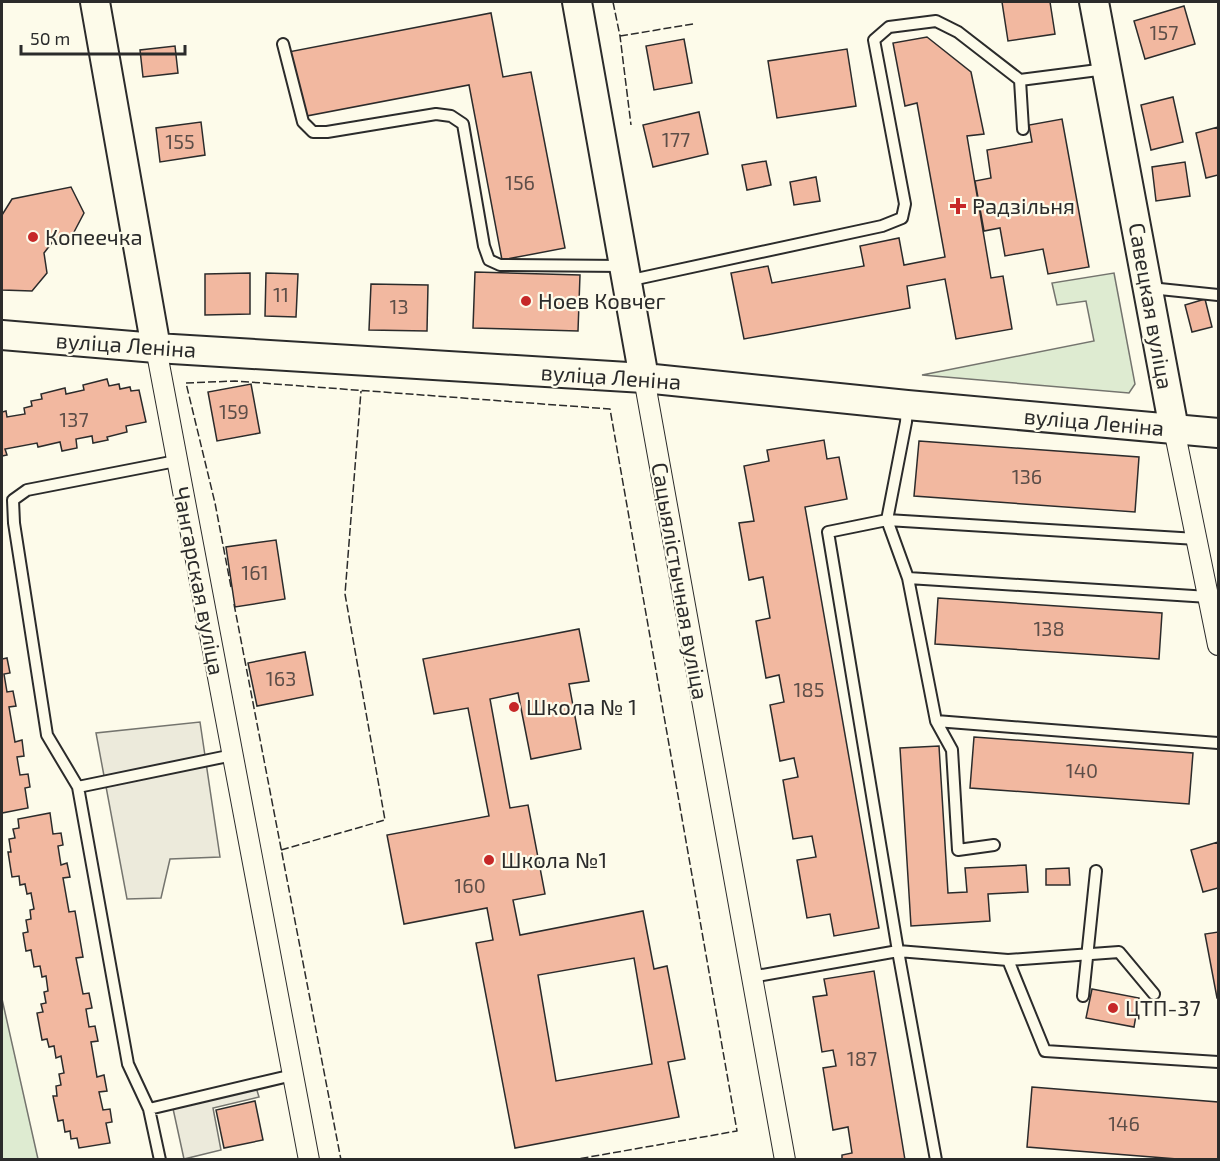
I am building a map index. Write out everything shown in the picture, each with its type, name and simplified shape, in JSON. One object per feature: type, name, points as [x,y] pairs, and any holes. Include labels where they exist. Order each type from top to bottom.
[{"type":"main road","name":"Чангарская вуліца","points":[[95,2],[156,348]]},
{"type":"main road","name":"Сацыялістычная вуліца","points":[[577,2],[644,378]]},
{"type":"main road","name":"Савецкая вуліца","points":[[1094,2],[1174,429]]},
{"type":"main road","name":"вуліца Леніна","points":[[2,335],[156,348],[644,378],[1218,433]]},
{"type":"street","name":"Чангарская вуліца","points":[[156,348],[309,1160]]},
{"type":"street","name":"Сацыялістычная вуліца","points":[[644,378],[785,1160]]},
{"type":"street","name":"Савецкая вуліца","points":[[1174,429],[1218,645]]},
{"type":"lane","points":[[283,44],[303,122],[313,132],[327,132],[436,114],[451,116],[463,124],[484,246],[489,260],[500,265],[625,273],[882,226],[902,218],[905,204],[874,40],[889,27],[936,21],[958,32],[1020,80],[1107,69]]},
{"type":"lane","points":[[1020,80],[1023,129]]},
{"type":"lane","points":[[1148,288],[1218,295]]},
{"type":"lane","points":[[907,405],[906,422],[887,520],[908,578],[936,721],[952,750],[958,850],[994,845]]},
{"type":"lane","points":[[160,1160],[149,1109],[128,1064],[78,787],[47,735],[14,523],[13,500],[27,490],[176,461]]},
{"type":"lane","points":[[936,1160],[898,951],[828,532],[887,520],[1197,539]]},
{"type":"lane","points":[[908,578],[1209,597]]},
{"type":"lane","points":[[936,721],[1218,743]]},
{"type":"lane","points":[[78,787],[233,755]]},
{"type":"lane","points":[[1083,996],[1096,871]]},
{"type":"lane","points":[[752,977],[898,951],[1008,960],[1119,952],[1154,994]]},
{"type":"lane","points":[[1008,960],[1045,1051],[1218,1062]]},
{"type":"lane","points":[[149,1109],[293,1075]]},
{"type":"green space","points":[[1114,273],[1135,384],[1129,393],[922,375],[1094,341],[1086,301],[1057,305],[1052,283]]},
{"type":"green space","points":[[2,999],[38,1159],[2,1159]]},
{"type":"shaded area","points":[[200,722],[220,857],[170,859],[161,898],[127,899],[96,733]]},
{"type":"shaded area","points":[[255,1084],[259,1097],[213,1108],[221,1150],[184,1159],[172,1104]]},
{"type":"building","points":[[1002,2],[1050,2],[1055,34],[1008,41]]},
{"type":"building","points":[[1184,6],[1195,44],[1145,59],[1134,21]]},
{"type":"building","points":[[491,13],[503,77],[531,72],[565,248],[502,260],[469,85],[296,118],[283,53]]},
{"type":"building","name":"Радзільня","points":[[927,37],[971,72],[984,134],[967,136],[991,278],[1003,276],[1012,329],[956,339],[945,279],[907,286],[910,308],[744,339],[731,273],[768,266],[772,283],[864,266],[860,246],[899,238],[904,265],[945,257],[917,103],[905,106],[893,43]]},
{"type":"building","points":[[684,39],[692,83],[654,90],[646,46]]},
{"type":"building","points":[[175,46],[178,73],[143,77],[140,50]]},
{"type":"building","points":[[847,49],[856,106],[777,118],[768,61]]},
{"type":"building","points":[[1173,97],[1183,142],[1151,150],[1141,105]]},
{"type":"building","points":[[699,112],[708,154],[653,167],[643,125]]},
{"type":"building","name":"Радзільня","points":[[1062,119],[1089,267],[1048,274],[1043,249],[1005,256],[1000,228],[984,231],[975,181],[991,178],[987,150],[1032,142],[1029,125]]},
{"type":"building","points":[[201,122],[205,155],[160,162],[156,128]]},
{"type":"building","points":[[1218,127],[1218,175],[1206,178],[1196,133]]},
{"type":"building","points":[[766,161],[771,185],[747,190],[742,165]]},
{"type":"building","points":[[1185,162],[1190,196],[1156,201],[1152,167]]},
{"type":"building","points":[[816,177],[820,201],[794,205],[790,182]]},
{"type":"building","name":"Копеечка","points":[[71,187],[84,213],[73,234],[54,240],[44,253],[47,273],[32,291],[2,290],[2,215],[12,199]]},
{"type":"building","name":"Ноев Ковчег","points":[[475,272],[580,275],[578,331],[473,328]]},
{"type":"building","points":[[250,273],[250,314],[205,315],[205,274]]},
{"type":"building","points":[[266,273],[298,274],[296,317],[265,316]]},
{"type":"building","points":[[371,284],[428,285],[427,331],[369,330]]},
{"type":"building","points":[[1205,299],[1212,327],[1192,332],[1185,305]]},
{"type":"building","points":[[107,379],[109,386],[119,384],[120,389],[130,387],[131,391],[139,390],[146,422],[126,426],[127,432],[107,437],[108,440],[93,443],[92,436],[76,439],[77,448],[62,451],[60,442],[38,447],[37,443],[5,449],[7,455],[2,456],[2,412],[6,411],[7,417],[25,414],[24,408],[32,406],[31,401],[42,399],[41,394],[65,388],[66,394],[84,390],[83,385]]},
{"type":"building","points":[[251,384],[260,433],[217,441],[208,392]]},
{"type":"building","points":[[824,440],[827,459],[839,457],[847,499],[805,507],[879,928],[834,936],[830,914],[807,918],[797,860],[816,857],[812,836],[793,839],[783,780],[798,777],[794,758],[780,761],[770,705],[784,702],[779,675],[766,678],[756,621],[770,618],[763,577],[749,580],[739,523],[754,521],[744,466],[769,461],[767,450]]},
{"type":"building","points":[[919,441],[1139,457],[1135,512],[914,496]]},
{"type":"building","points":[[276,540],[285,599],[235,607],[226,547]]},
{"type":"building","points":[[938,598],[1162,613],[1159,659],[935,644]]},
{"type":"building","points":[[579,629],[589,681],[569,684],[581,749],[531,759],[518,693],[490,699],[510,808],[528,805],[545,894],[513,900],[520,935],[643,911],[654,969],[667,966],[685,1059],[668,1062],[679,1117],[515,1148],[476,943],[493,940],[487,908],[404,924],[387,835],[489,816],[468,708],[434,714],[423,659]],"holes":[[[634,958],[652,1064],[556,1081],[538,975]]]},
{"type":"building","points":[[305,652],[313,695],[257,706],[248,663]]},
{"type":"building","points":[[7,658],[10,673],[4,674],[7,692],[13,691],[16,706],[9,707],[15,742],[22,740],[24,756],[17,757],[20,775],[28,774],[30,787],[25,788],[28,808],[2,813],[2,659]]},
{"type":"building","points":[[974,737],[1193,753],[1189,804],[970,788]]},
{"type":"building","points":[[939,746],[948,893],[967,892],[965,868],[1026,865],[1028,892],[988,894],[990,921],[911,926],[900,748]]},
{"type":"building","points":[[50,813],[53,834],[61,833],[63,845],[58,846],[61,865],[67,863],[70,877],[63,878],[69,912],[75,911],[83,957],[76,958],[83,994],[89,993],[92,1008],[86,1009],[89,1027],[95,1026],[98,1041],[91,1042],[97,1077],[104,1075],[107,1091],[99,1092],[103,1110],[110,1109],[112,1122],[106,1123],[110,1143],[79,1148],[77,1138],[71,1139],[70,1131],[65,1132],[63,1120],[58,1121],[53,1096],[57,1096],[56,1086],[61,1085],[59,1074],[64,1073],[61,1056],[56,1058],[54,1046],[49,1047],[47,1039],[42,1040],[37,1013],[43,1012],[41,1004],[46,1003],[44,992],[48,991],[46,976],[42,977],[40,966],[34,967],[31,950],[26,951],[23,933],[28,932],[26,920],[31,919],[30,910],[34,909],[31,893],[27,894],[25,884],[20,885],[19,876],[12,877],[8,852],[11,852],[9,839],[15,838],[13,829],[19,828],[18,819]]},
{"type":"building","points":[[1218,842],[1218,888],[1203,892],[1191,850]]},
{"type":"building","points":[[1069,868],[1070,885],[1046,885],[1046,869]]},
{"type":"building","points":[[1218,932],[1218,998],[1217,998],[1205,934]]},
{"type":"building","points":[[874,971],[905,1160],[842,1160],[842,1155],[852,1153],[848,1127],[833,1130],[823,1068],[836,1066],[833,1050],[822,1052],[813,997],[827,995],[824,979]]},
{"type":"building","name":"ЦТП-37","points":[[1092,989],[1139,998],[1134,1027],[1086,1018]]},
{"type":"building","points":[[1032,1087],[1218,1102],[1218,1160],[1190,1160],[1027,1147]]},
{"type":"building","points":[[255,1101],[263,1140],[224,1148],[216,1110]]},
{"type":"fence","points":[[613,2],[620,36],[631,125]]},
{"type":"fence","points":[[620,36],[693,24]]},
{"type":"fence","points":[[231,587],[215,503],[186,383],[235,381],[610,409],[737,1131],[572,1160]]},
{"type":"fence","points":[[281,850],[385,820],[345,594],[361,391]]},
{"type":"fence","points":[[234,604],[341,1160]]},
{"type":"place","name":"Радзільня","points":[[958,206]]},
{"type":"place","name":"Копеечка","points":[[33,237]]},
{"type":"place","name":"Ноев Ковчег","points":[[526,301]]},
{"type":"place","name":"Школа № 1","points":[[514,707]]},
{"type":"place","name":"Школа №1","points":[[489,860]]},
{"type":"place","name":"ЦТП-37","points":[[1113,1008]]}]
